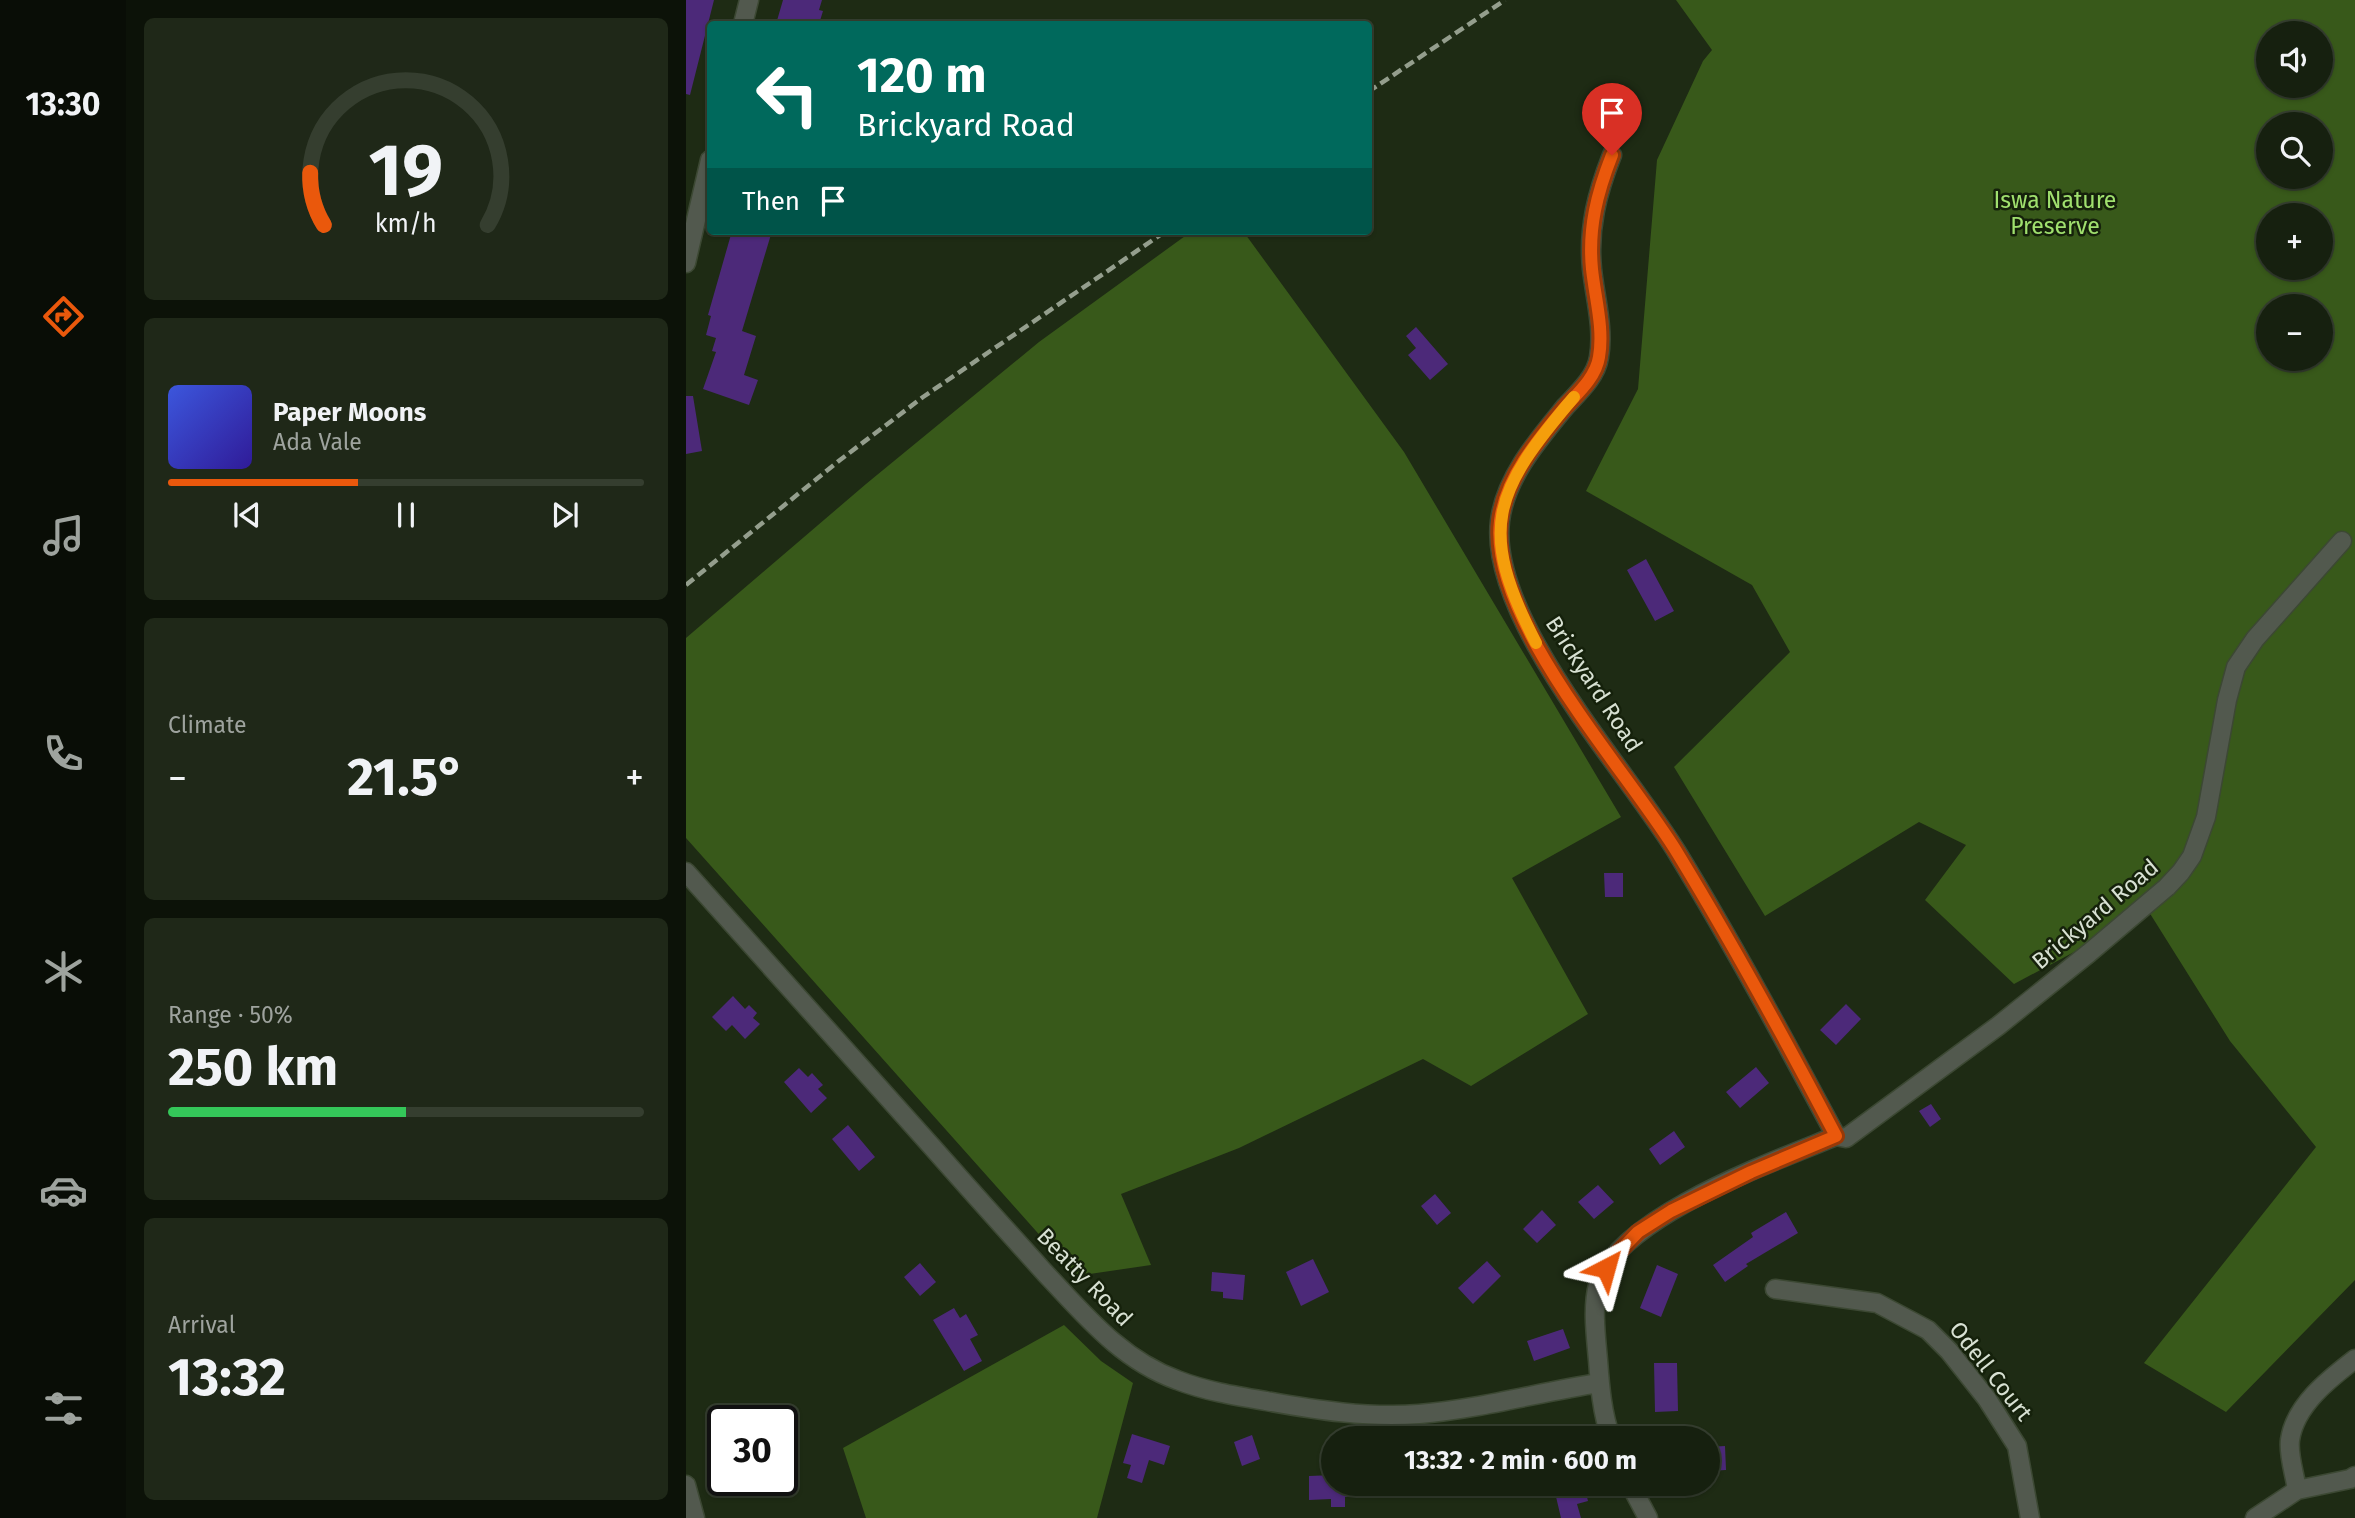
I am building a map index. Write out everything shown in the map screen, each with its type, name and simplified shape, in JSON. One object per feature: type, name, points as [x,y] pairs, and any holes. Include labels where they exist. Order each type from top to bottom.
[{"type":"street","points":[[744,21],[749,0]]},
{"type":"street","name":"Brickyard Road","points":[[1612,155],[1592,216],[1591,267],[1600,332],[1599,359],[1591,377],[1532,448],[1505,498],[1499,524],[1506,576],[1521,614],[1543,657],[1676,850],[1784,1038],[1836,1136]]},
{"type":"street","points":[[686,263],[707,173]]},
{"type":"street","name":"Brickyard Road","points":[[1607,1426],[1600,1382],[1596,1313],[1598,1285],[1614,1257],[1631,1238],[1671,1211],[1751,1172],[1836,1136],[1846,1138],[1998,1026],[2167,887],[2192,856],[2206,817],[2227,700],[2236,667],[2255,639],[2342,541]]},
{"type":"street","name":"Beatty Road","points":[[686,872],[1093,1324],[1111,1341],[1146,1366],[1175,1380],[1235,1396],[1326,1410],[1397,1415],[1476,1406],[1600,1382]]},
{"type":"street","name":"Odell Court","points":[[1775,1289],[1877,1303],[1928,1330],[1949,1351],[1987,1399],[2017,1446],[2030,1518]]},
{"type":"street","points":[[2297,1490],[2290,1441],[2298,1418],[2326,1381],[2355,1359]]},
{"type":"street","points":[[2255,1518],[2297,1490],[2355,1476]]},
{"type":"street","points":[[686,1485],[695,1518]]},
{"type":"street","points":[[1636,1496],[1648,1518]]},
{"type":"green space","name":"Iswa Nature Preserve","points":[[1676,0],[2355,0],[2355,1280],[2226,1412],[2144,1363],[2316,1147],[2230,1041],[2149,912],[2014,984],[1925,900],[1966,845],[1919,822],[1765,916],[1674,767],[1790,652],[1752,585],[1586,491],[1638,389],[1657,160],[1703,61],[1712,50]]},
{"type":"green space","points":[[1186,235],[1246,235],[1404,452],[1621,817],[1512,878],[1588,1014],[1471,1086],[1423,1059],[1239,1148],[1121,1194],[1151,1265],[1076,1276],[686,838],[686,638],[866,484],[1039,342]]},
{"type":"green space","points":[[1064,1325],[1101,1361],[1133,1383],[1097,1518],[866,1518],[843,1448]]},
{"type":"building","points":[[686,0],[714,0],[690,95],[686,94]]},
{"type":"building","points":[[783,0],[822,0],[820,21],[777,21]]},
{"type":"building","points":[[731,235],[771,235],[742,331],[756,336],[744,375],[758,380],[749,405],[703,389],[716,352],[712,351],[716,338],[706,335],[711,316],[708,315]]},
{"type":"building","points":[[1416,327],[1448,364],[1430,380],[1408,355],[1416,348],[1406,336]]},
{"type":"building","points":[[686,396],[693,396],[702,451],[686,454]]},
{"type":"building","points":[[1646,559],[1674,611],[1655,621],[1627,570]]},
{"type":"building","points":[[1604,873],[1623,873],[1623,897],[1605,897]]},
{"type":"building","points":[[733,996],[745,1009],[749,1005],[757,1013],[753,1018],[760,1024],[745,1039],[732,1025],[726,1031],[712,1017]]},
{"type":"building","points":[[1846,1004],[1861,1019],[1836,1045],[1820,1030]]},
{"type":"building","points":[[1756,1067],[1769,1083],[1740,1108],[1726,1092]]},
{"type":"building","points":[[799,1068],[808,1077],[812,1073],[823,1085],[818,1089],[827,1098],[811,1113],[784,1082]]},
{"type":"building","points":[[1931,1104],[1941,1119],[1930,1127],[1919,1111]]},
{"type":"building","points":[[848,1125],[875,1157],[859,1171],[832,1139]]},
{"type":"building","points":[[1674,1131],[1685,1147],[1660,1165],[1649,1149]]},
{"type":"building","points":[[1598,1185],[1614,1202],[1594,1219],[1578,1202]]},
{"type":"building","points":[[1435,1194],[1451,1213],[1437,1225],[1421,1206]]},
{"type":"building","points":[[1542,1210],[1556,1225],[1537,1243],[1523,1229]]},
{"type":"building","points":[[1786,1212],[1798,1233],[1746,1264],[1748,1266],[1725,1282],[1713,1265],[1753,1237],[1751,1233]]},
{"type":"building","points":[[1313,1259],[1329,1292],[1301,1306],[1286,1272]]},
{"type":"building","points":[[1487,1261],[1501,1276],[1473,1304],[1458,1288]]},
{"type":"building","points":[[920,1263],[936,1282],[920,1296],[904,1277]]},
{"type":"building","points":[[1657,1265],[1678,1274],[1661,1317],[1640,1308]]},
{"type":"building","points":[[1212,1272],[1245,1275],[1243,1300],[1223,1298],[1223,1292],[1211,1291]]},
{"type":"building","points":[[954,1308],[960,1318],[966,1314],[978,1335],[970,1339],[982,1361],[964,1371],[933,1320]]},
{"type":"building","points":[[1563,1329],[1570,1348],[1534,1361],[1527,1341]]},
{"type":"building","points":[[1654,1363],[1677,1363],[1678,1411],[1655,1412]]},
{"type":"building","points":[[1132,1434],[1170,1446],[1164,1465],[1149,1460],[1142,1483],[1127,1478],[1131,1465],[1123,1463]]},
{"type":"building","points":[[1252,1435],[1260,1459],[1242,1466],[1234,1442]]},
{"type":"building","points":[[1720,1446],[1725,1446],[1726,1470],[1720,1470]]},
{"type":"building","points":[[1309,1476],[1321,1476],[1321,1496],[1369,1496],[1345,1497],[1345,1507],[1331,1507],[1331,1499],[1309,1500]]},
{"type":"building","points":[[1556,1496],[1587,1496],[1588,1501],[1577,1504],[1581,1518],[1561,1518]]},
{"type":"railway","points":[[1372,89],[1505,0]]},
{"type":"railway","points":[[686,585],[840,460],[923,397],[1160,235]]},
{"type":"slow traffic","points":[[1536,643],[1506,576],[1499,524],[1505,498],[1523,463],[1574,397]]},
{"type":"route","points":[[1606,1268],[1631,1238],[1655,1220],[1751,1172],[1836,1136],[1676,850],[1543,657],[1521,614],[1506,576],[1499,524],[1505,498],[1532,448],[1591,377],[1599,359],[1601,342],[1591,267],[1592,216],[1612,155]]}]
